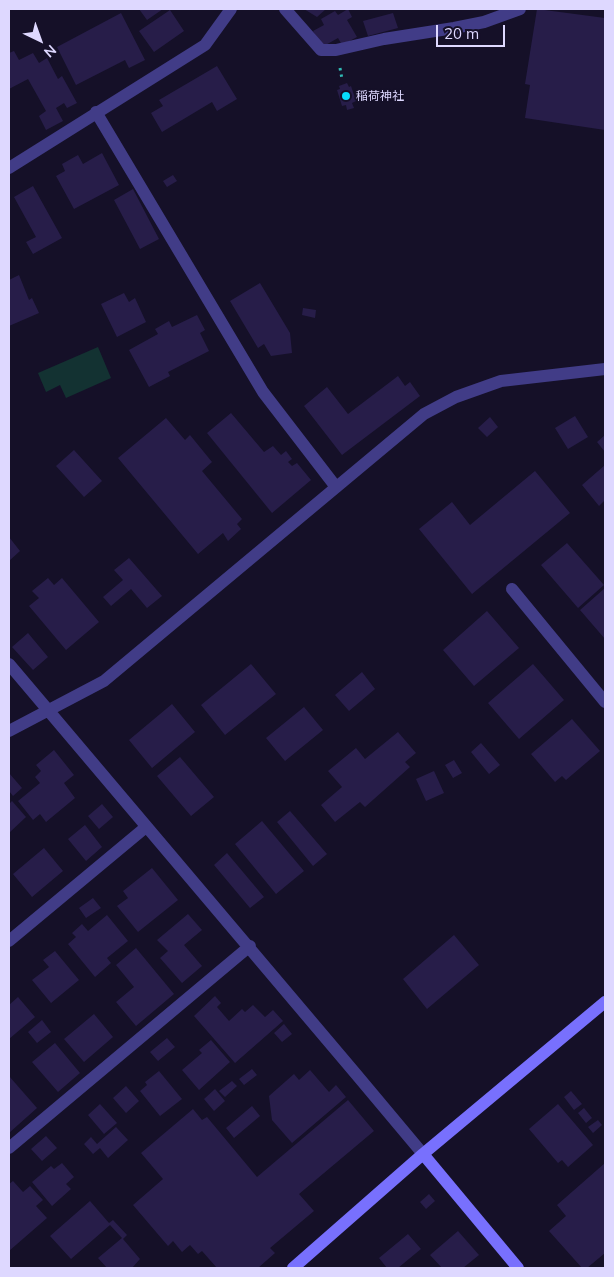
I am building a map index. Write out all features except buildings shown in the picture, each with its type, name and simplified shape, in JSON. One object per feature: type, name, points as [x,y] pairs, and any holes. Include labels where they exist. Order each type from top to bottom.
[{"type":"street","points":[[9,168],[205,45],[231,9]]},
{"type":"street","points":[[285,9],[321,50],[336,50],[384,39],[484,22],[520,9]]},
{"type":"street","points":[[96,112],[264,392],[336,487]]},
{"type":"street","points":[[9,731],[47,709],[104,681],[424,414],[456,396],[501,380],[605,370]]},
{"type":"street","points":[[512,589],[605,702]]},
{"type":"street","points":[[9,664],[146,827],[250,946],[423,1154],[512,1266]]},
{"type":"street","points":[[9,940],[146,827]]},
{"type":"street","points":[[9,1148],[250,946]]},
{"type":"street","points":[[293,1268],[423,1154],[605,1002]]},
{"type":"green space","points":[[98,347],[111,378],[66,398],[60,385],[46,392],[38,373]]},
{"type":"place","name":"稲荷神社","points":[[346,96]]}]
